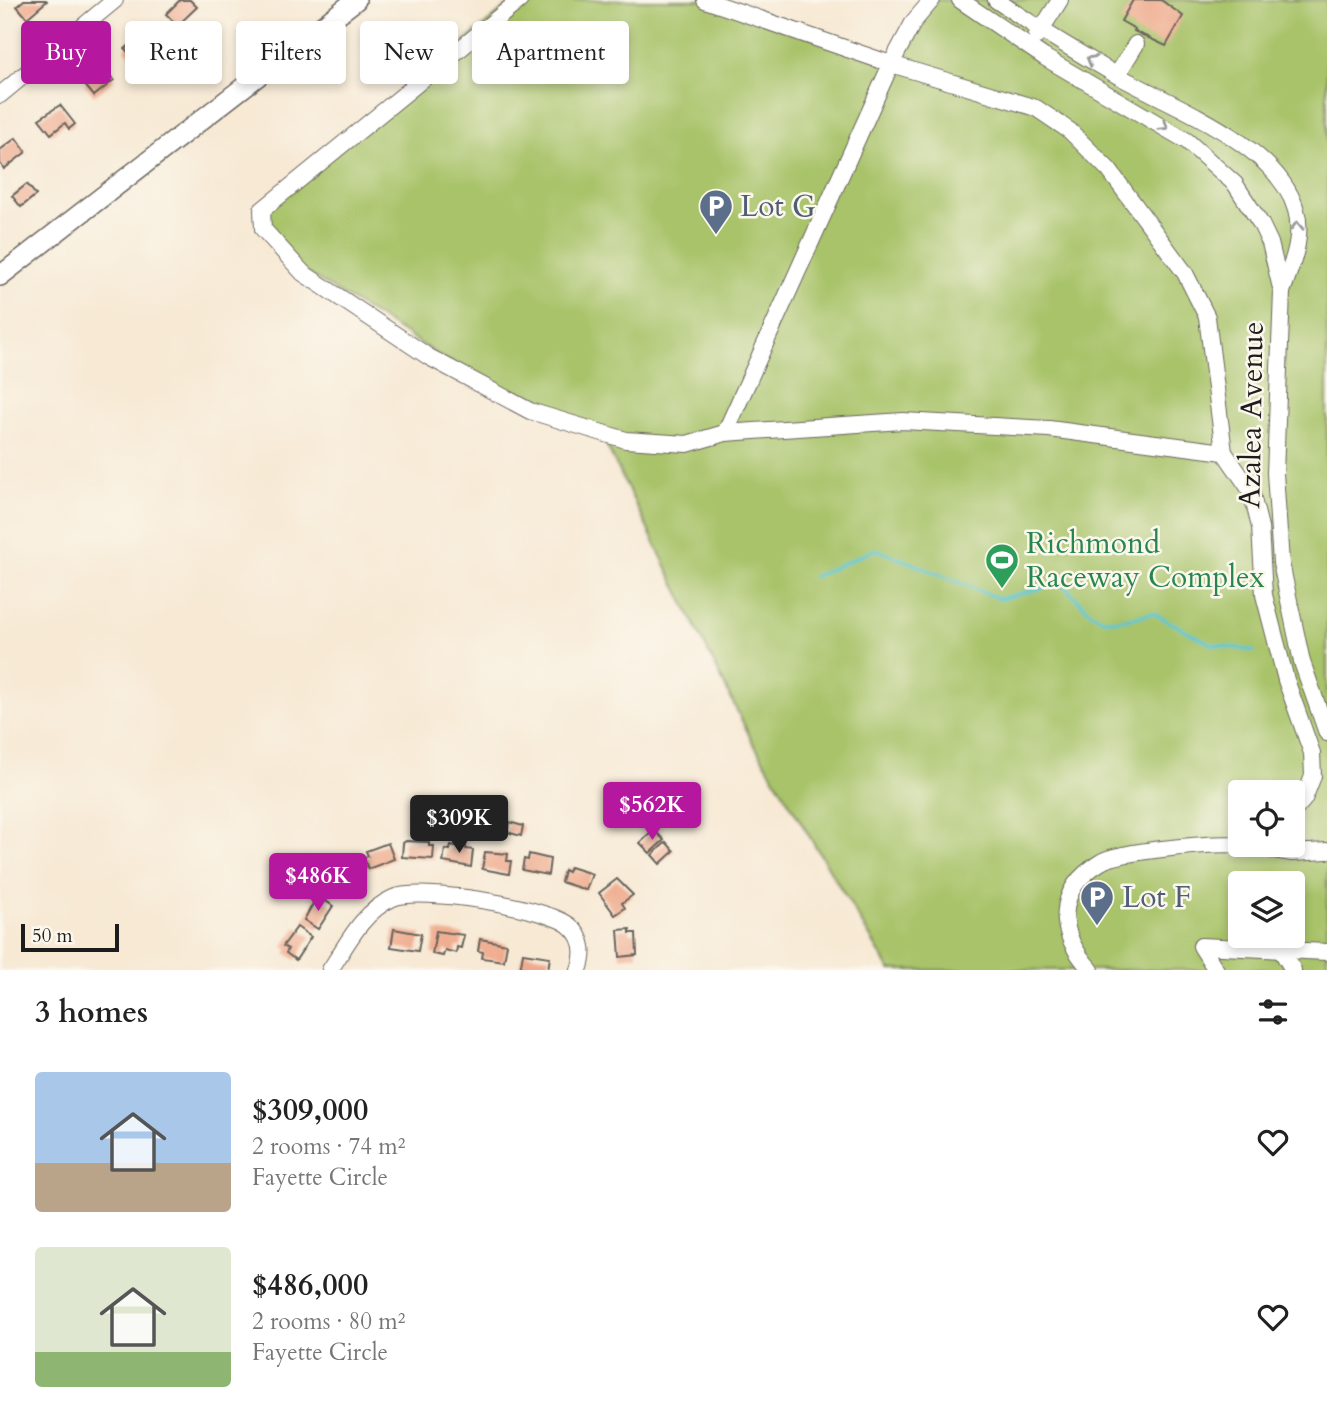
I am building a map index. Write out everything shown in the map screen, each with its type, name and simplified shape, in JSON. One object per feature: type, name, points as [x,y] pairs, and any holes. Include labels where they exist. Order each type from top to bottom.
[{"type":"main road","points":[[0,276],[356,0]]},
{"type":"street","points":[[0,95],[115,0]]},
{"type":"street","points":[[520,0],[262,210],[263,229],[303,274],[429,357],[530,411],[626,440],[687,444],[725,433],[903,421],[1049,429],[1224,452]]},
{"type":"street","points":[[705,0],[891,64],[1036,108],[1070,131],[1109,170],[1185,273],[1207,317],[1224,452],[1251,492],[1260,527],[1264,595],[1286,680],[1312,753],[1313,776],[1305,796]]},
{"type":"street","points":[[725,433],[891,64],[914,21],[932,0]]},
{"type":"street","name":"Azalea Avenue","points":[[960,0],[1030,47],[1164,125],[1213,162],[1248,200],[1261,224],[1270,243],[1282,292],[1275,432],[1277,522],[1287,597],[1302,662],[1327,733]]},
{"type":"street","name":"Azalea Avenue","points":[[996,0],[1116,75],[1210,125],[1276,173],[1287,190],[1298,220],[1295,257],[1282,292]]},
{"type":"street","points":[[1030,47],[1060,0]]},
{"type":"street","points":[[1116,75],[1136,44]]},
{"type":"street","points":[[1091,970],[1077,955],[1065,928],[1068,903],[1076,880],[1103,860],[1152,851],[1228,845]]},
{"type":"street","points":[[1305,852],[1327,851]]},
{"type":"street","points":[[330,970],[367,916],[400,896],[455,897],[549,914],[570,926],[582,945],[583,955],[579,970]]},
{"type":"street","points":[[1216,970],[1201,946],[1327,952]]},
{"type":"street","points":[[1281,950],[1293,970]]},
{"type":"green space","name":"Richmond Raceway Complex","points":[[515,0],[705,0],[891,64],[932,0],[1327,0],[1327,970],[890,970],[752,741],[604,440],[460,368],[290,262],[258,210],[412,84],[458,84],[458,47],[472,35],[472,84],[629,84],[629,21],[489,21]]},
{"type":"building","points":[[24,0],[47,1],[27,18],[17,6]]},
{"type":"building","points":[[180,0],[190,0],[197,7],[182,21],[173,21],[166,14]]},
{"type":"building","points":[[1133,0],[1161,0],[1183,16],[1166,46],[1134,31],[1135,29],[1121,21]]},
{"type":"building","points":[[84,84],[109,84],[94,96]]},
{"type":"building","points":[[60,105],[75,124],[69,129],[65,123],[51,134],[39,119]]},
{"type":"building","points":[[16,138],[26,152],[4,169],[0,163],[0,150]]},
{"type":"building","points":[[27,184],[36,195],[21,207],[12,196]]},
{"type":"building","points":[[509,822],[523,826],[521,836],[507,832]]},
{"type":"building","points":[[654,830],[664,840],[650,853],[640,843]]},
{"type":"building","points":[[429,842],[429,846],[434,846],[433,859],[402,857],[403,843]]},
{"type":"building","points":[[457,842],[466,844],[466,849],[473,850],[471,867],[443,862],[445,849],[450,850],[451,845],[456,846]]},
{"type":"building","points":[[666,842],[674,851],[660,864],[652,855]]},
{"type":"building","points":[[388,843],[394,859],[368,869],[364,858],[368,856],[366,851]]},
{"type":"building","points":[[485,852],[508,854],[507,861],[511,861],[509,874],[482,869]]},
{"type":"building","points":[[529,854],[550,859],[548,875],[522,870],[524,859],[528,860]]},
{"type":"building","points":[[570,867],[592,874],[586,890],[561,882],[564,870],[568,872]]},
{"type":"building","points":[[617,879],[633,895],[622,903],[625,908],[615,915],[599,893]]},
{"type":"building","points":[[323,899],[333,906],[318,929],[304,920],[315,900],[320,904]]},
{"type":"building","points":[[297,927],[311,937],[296,960],[286,953],[288,949],[283,946]]},
{"type":"building","points":[[394,929],[421,934],[418,951],[391,947]]},
{"type":"building","points":[[630,929],[630,933],[636,933],[637,955],[620,957],[618,930]]},
{"type":"building","points":[[436,931],[464,935],[461,948],[457,947],[456,953],[445,950],[443,956],[432,954]]},
{"type":"building","points":[[480,939],[507,944],[504,961],[482,958],[483,952],[478,951]]},
{"type":"building","points":[[523,953],[550,957],[548,970],[520,970]]},
{"type":"waterway","points":[[813,577],[876,549],[1000,599],[1061,583],[1084,606],[1101,618],[1120,620],[1153,613],[1211,644],[1254,651]]},
{"type":"place","name":"Lot G","points":[[716,236]]},
{"type":"place","name":"Richmond Raceway Complex","points":[[1002,590]]},
{"type":"place","name":"Lot F","points":[[1097,927]]}]
